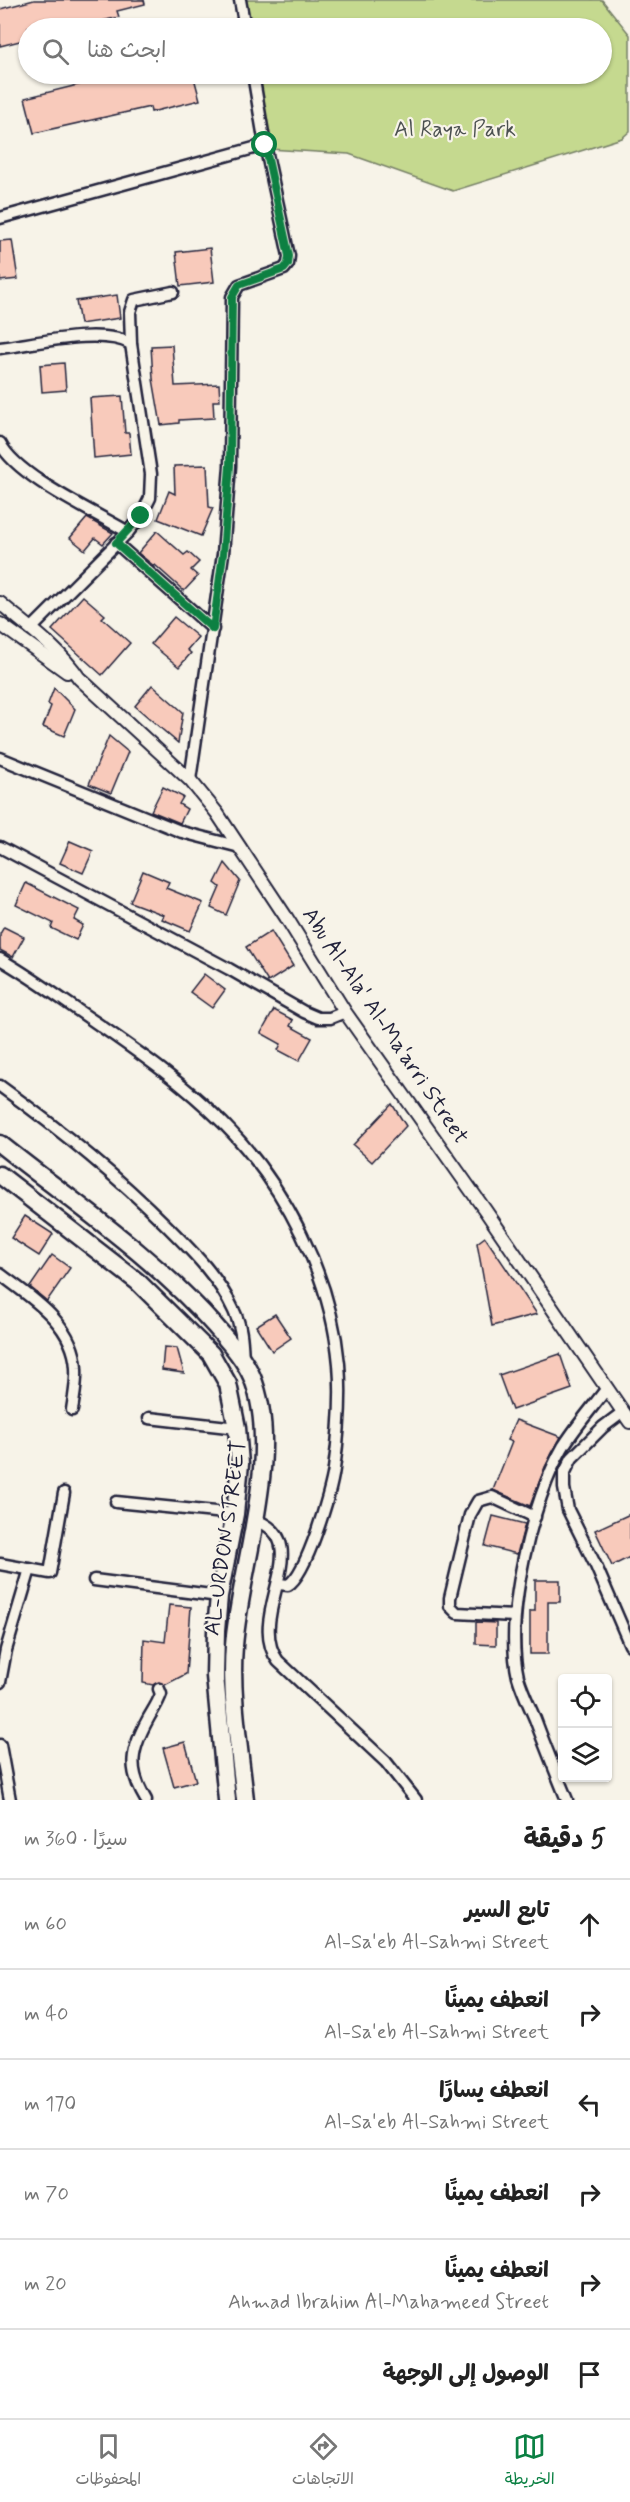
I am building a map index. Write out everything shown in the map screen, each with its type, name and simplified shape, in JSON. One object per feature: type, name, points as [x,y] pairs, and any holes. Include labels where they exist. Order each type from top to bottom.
[{"type":"highway","name":"AL-URDON STREET","points":[[0,1144],[152,1264],[194,1302],[229,1341],[252,1375],[262,1422],[263,1445],[255,1520],[238,1608],[233,1655],[245,1800]]},
{"type":"highway","name":"AL-URDON STREET","points":[[0,1174],[138,1282],[211,1354],[228,1384],[237,1428],[240,1464],[235,1514],[219,1596],[215,1676],[227,1800]]},
{"type":"street","points":[[240,0],[243,18]]},
{"type":"street","points":[[190,780],[223,554],[230,466],[232,297],[239,285],[284,269],[288,264],[289,256],[265,145],[255,84]]},
{"type":"street","points":[[0,218],[265,145]]},
{"type":"street","points":[[31,628],[128,532],[146,508],[151,486],[131,344],[130,312],[134,300],[173,292]]},
{"type":"street","points":[[0,348],[89,337],[118,338],[131,344]]},
{"type":"street","points":[[0,443],[5,453],[16,464],[128,532]]},
{"type":"street","points":[[116,543],[213,629]]},
{"type":"street","name":"Abu Al-Ala' Al-Maʻarri Street","points":[[2,608],[31,628],[72,668],[79,678]]},
{"type":"street","name":"Abu Al-Ala' Al-Maʻarri Street","points":[[0,624],[79,678],[190,780],[240,847],[345,1011],[627,1417]]},
{"type":"street","points":[[0,758],[182,832],[240,847]]},
{"type":"street","points":[[0,847],[229,969],[304,1012],[318,1018],[330,1018],[345,1011]]},
{"type":"street","points":[[0,959],[149,1059],[200,1102],[247,1150],[304,1235],[325,1300],[339,1363],[340,1395],[332,1485],[315,1536],[295,1580],[288,1585],[279,1584]]},
{"type":"street","points":[[0,1086],[49,1122],[142,1202],[195,1254],[219,1285],[235,1312],[242,1333],[243,1360]]},
{"type":"street","points":[[0,1274],[59,1323],[67,1334],[72,1345],[76,1370],[72,1410]]},
{"type":"street","points":[[567,1800],[519,1679],[513,1639],[514,1616],[523,1564],[535,1517],[561,1453],[607,1388]]},
{"type":"street","points":[[627,1417],[603,1427],[572,1458],[564,1473],[565,1501],[630,1645]]},
{"type":"street","points":[[149,1418],[237,1428]]},
{"type":"street","points":[[561,1453],[572,1458]]},
{"type":"street","points":[[0,1564],[50,1573],[64,1493]]},
{"type":"street","points":[[514,1616],[457,1613],[450,1606],[450,1598],[470,1515],[478,1501],[492,1497],[535,1517]]},
{"type":"street","points":[[116,1502],[235,1514]]},
{"type":"street","points":[[255,1520],[266,1524],[278,1534],[282,1563],[279,1584],[267,1623],[271,1651],[278,1661],[386,1762],[416,1800]]},
{"type":"street","points":[[0,1682],[6,1650],[30,1569]]},
{"type":"street","points":[[94,1580],[219,1596]]},
{"type":"street","points":[[146,1800],[134,1774],[133,1757],[136,1742],[159,1703],[161,1694],[159,1689]]},
{"type":"street","points":[[0,1745],[10,1800]]},
{"type":"green space","name":"Al Raya Park","points":[[240,0],[602,0],[630,35],[630,131],[622,138],[453,191],[349,154],[269,149],[256,84],[612,84],[612,18],[243,18]]},
{"type":"building","points":[[34,0],[144,0],[145,4],[117,11],[119,17],[115,18],[18,18],[18,42],[0,46],[0,9]]},
{"type":"building","points":[[82,84],[196,84],[200,100],[151,112],[150,107],[34,133],[25,98]]},
{"type":"building","points":[[12,240],[18,279],[0,281],[0,241]]},
{"type":"building","points":[[210,248],[214,282],[180,286],[176,252]]},
{"type":"building","points":[[117,295],[120,318],[80,324],[76,301]]},
{"type":"building","points":[[172,345],[175,386],[219,384],[220,401],[213,401],[214,418],[179,420],[179,423],[161,425],[153,379],[151,346]]},
{"type":"building","points":[[64,363],[66,390],[42,392],[40,365]]},
{"type":"building","points":[[122,396],[125,433],[129,433],[131,454],[94,458],[90,398]]},
{"type":"building","points":[[207,465],[209,507],[213,508],[201,536],[158,519],[169,491],[175,494],[174,466]]},
{"type":"building","points":[[87,518],[113,533],[103,544],[95,538],[85,550],[70,538]]},
{"type":"building","points":[[157,531],[184,555],[188,552],[199,562],[191,570],[198,576],[184,591],[138,553]]},
{"type":"building","points":[[83,596],[105,615],[102,618],[130,643],[102,675],[52,630]]},
{"type":"building","points":[[174,617],[198,637],[187,650],[191,653],[179,667],[151,644]]},
{"type":"building","points":[[152,685],[183,712],[178,743],[135,706]]},
{"type":"building","points":[[54,688],[75,709],[64,736],[43,727],[51,706],[48,704]]},
{"type":"building","points":[[109,736],[128,752],[111,793],[89,784]]},
{"type":"building","points":[[163,787],[183,797],[179,804],[187,809],[180,823],[151,811]]},
{"type":"building","points":[[70,841],[93,851],[83,873],[60,863]]},
{"type":"building","points":[[225,863],[240,881],[226,915],[211,908],[220,887],[215,883]]},
{"type":"building","points":[[143,871],[169,882],[166,888],[203,903],[190,931],[162,919],[164,915],[130,902]]},
{"type":"building","points":[[26,883],[79,910],[74,920],[83,925],[76,940],[51,928],[53,923],[16,905]]},
{"type":"building","points":[[4,927],[24,937],[13,957],[0,950],[0,934]]},
{"type":"building","points":[[271,931],[293,966],[268,982],[246,947]]},
{"type":"building","points":[[204,974],[225,990],[212,1008],[190,992]]},
{"type":"building","points":[[274,1010],[293,1020],[290,1026],[312,1038],[299,1061],[278,1050],[281,1044],[261,1033]]},
{"type":"building","points":[[392,1104],[406,1126],[372,1162],[353,1145]]},
{"type":"building","points":[[25,1216],[53,1234],[39,1256],[11,1238]]},
{"type":"building","points":[[485,1237],[537,1314],[492,1326],[477,1243]]},
{"type":"building","points":[[52,1255],[70,1268],[47,1301],[30,1287]]},
{"type":"building","points":[[275,1314],[291,1338],[272,1351],[256,1326]]},
{"type":"building","points":[[164,1347],[177,1348],[184,1373],[162,1370]]},
{"type":"building","points":[[560,1354],[572,1389],[512,1410],[499,1375]]},
{"type":"building","points":[[516,1420],[561,1437],[545,1467],[530,1506],[493,1490],[512,1442],[507,1440]]},
{"type":"building","points":[[630,1514],[630,1557],[612,1566],[595,1530]]},
{"type":"building","points":[[493,1516],[525,1524],[517,1554],[485,1546]]},
{"type":"building","points":[[535,1580],[560,1580],[560,1602],[548,1602],[548,1654],[530,1654],[530,1611],[535,1611]]},
{"type":"building","points":[[169,1605],[191,1607],[186,1674],[165,1685],[159,1682],[153,1685],[143,1683],[144,1639],[165,1642]]},
{"type":"building","points":[[476,1622],[496,1623],[496,1645],[476,1644]]},
{"type":"building","points":[[185,1742],[196,1781],[174,1787],[163,1748]]},
{"type":"route","points":[[141,516],[116,543],[213,629],[223,554],[230,466],[232,297],[239,285],[284,269],[288,264],[289,256],[265,145]]}]
